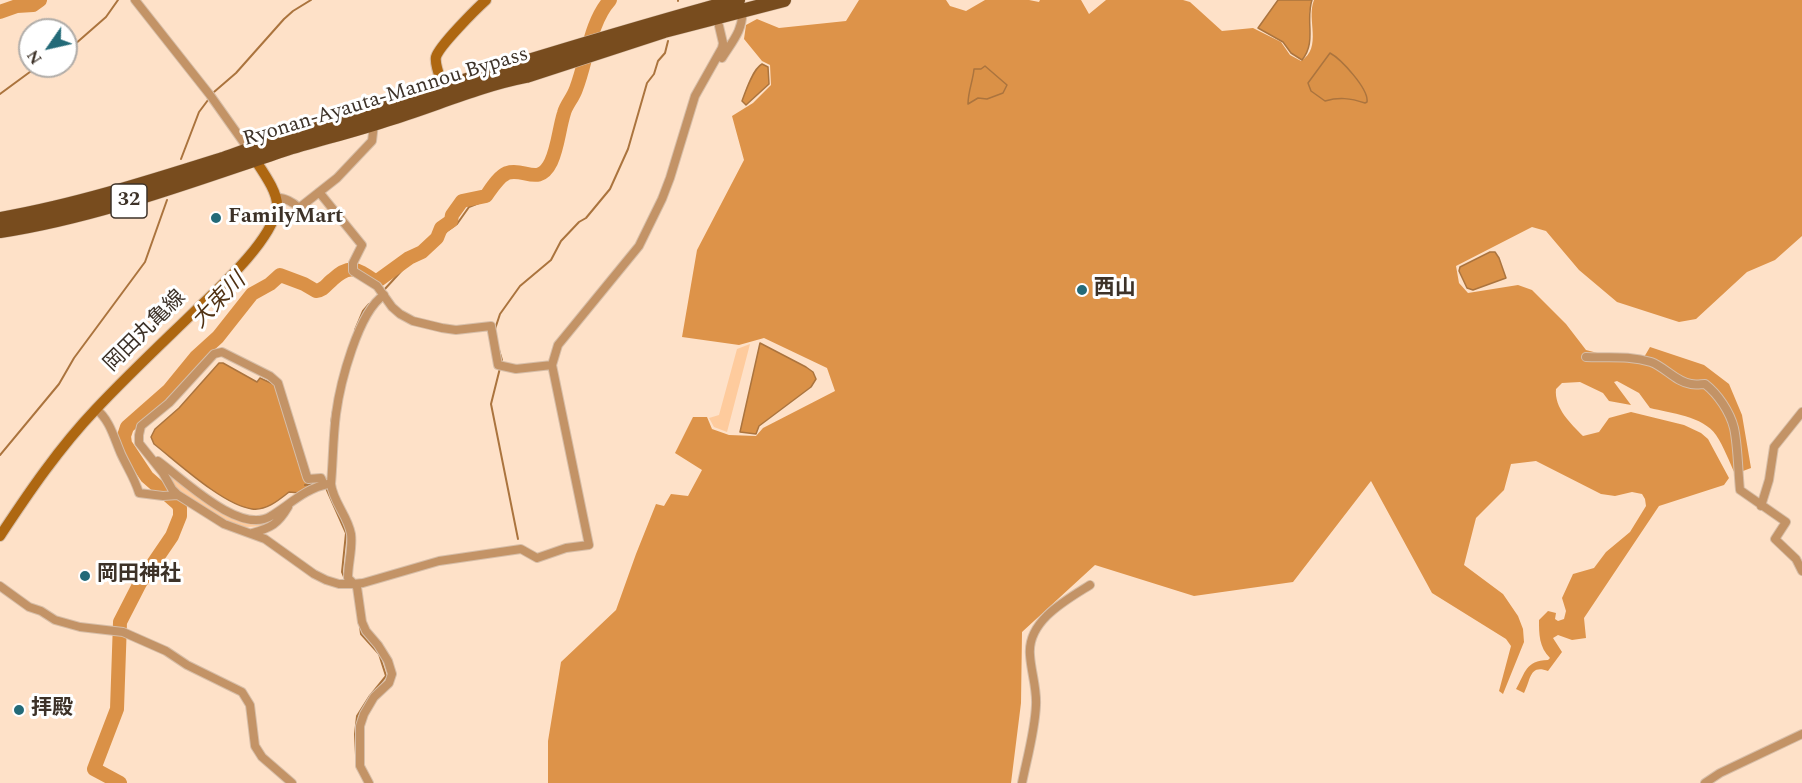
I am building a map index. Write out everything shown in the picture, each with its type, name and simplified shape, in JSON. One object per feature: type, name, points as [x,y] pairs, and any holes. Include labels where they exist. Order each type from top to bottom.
[{"type":"highway","name":"Ryonan-Ayauta-Mannou Bypass","points":[[0,231],[132,200],[252,155],[445,93],[526,76],[576,53],[740,5],[784,0]]},
{"type":"highway","name":"Ryonan-Ayauta-Mannou Bypass","points":[[0,219],[65,205],[374,124],[445,93]]},
{"type":"main road","points":[[445,93],[436,62],[438,53],[486,0]]},
{"type":"main road","points":[[252,155],[276,198]]},
{"type":"main road","name":"岡田丸亀線","points":[[0,536],[44,470],[96,409],[236,270],[270,228],[277,207],[276,198]]},
{"type":"street","points":[[135,0],[211,96],[252,155]]},
{"type":"street","points":[[714,64],[719,64],[741,27],[743,20],[740,5]]},
{"type":"street","points":[[369,783],[360,766],[360,726],[374,697],[389,683],[392,674],[388,661],[366,631],[362,622],[357,587],[351,584],[348,578],[351,534],[340,506],[326,484],[321,478],[307,477],[278,383],[270,376],[222,352],[214,354],[169,403],[141,426],[139,443],[163,472],[176,496],[224,524],[251,533],[272,544],[314,574],[339,584],[351,584],[459,558],[521,549],[537,558],[566,548],[589,545],[552,365],[558,345],[639,246],[670,178],[695,96],[722,48],[719,26]]},
{"type":"street","points":[[276,198],[285,198],[299,208],[337,178],[372,141],[374,124]]},
{"type":"street","points":[[319,192],[362,245],[352,269],[377,286],[400,314],[413,321],[456,330],[491,326],[498,364],[516,369],[552,365]]},
{"type":"street","points":[[326,484],[336,415],[349,360],[368,312],[382,293]]},
{"type":"street","points":[[1586,357],[1639,359],[1654,363],[1681,381],[1690,384],[1705,384],[1713,390],[1734,428],[1740,490],[1786,522],[1775,539],[1796,559],[1802,571]]},
{"type":"street","points":[[96,409],[104,415],[139,493],[176,496]]},
{"type":"street","points":[[1761,506],[1769,480],[1774,447],[1802,412]]},
{"type":"street","points":[[153,459],[221,508],[251,520],[267,519],[313,488],[326,484]]},
{"type":"street","points":[[251,533],[264,530],[281,520],[290,504]]},
{"type":"street","points":[[1022,783],[1036,706],[1036,689],[1029,653],[1031,641],[1044,619],[1057,606],[1090,585]]},
{"type":"street","points":[[0,586],[28,607],[55,620],[80,627],[120,632],[166,651],[187,665],[242,692],[250,705],[255,746],[262,757],[292,783]]},
{"type":"street","points":[[1705,783],[1720,773],[1802,734]]},
{"type":"shaded area","points":[[859,0],[946,0],[950,6],[966,11],[985,0],[1039,2],[1040,0],[1081,0],[1089,14],[1106,0],[1183,0],[1190,2],[1222,31],[1253,28],[1281,42],[1290,55],[1301,61],[1308,55],[1313,41],[1312,8],[1314,0],[1802,0],[1802,236],[1775,260],[1747,272],[1696,319],[1679,322],[1617,302],[1579,270],[1546,231],[1532,227],[1456,266],[1459,283],[1468,293],[1518,285],[1532,290],[1566,324],[1586,350],[1640,364],[1650,347],[1704,365],[1729,384],[1742,415],[1751,468],[1735,474],[1716,435],[1703,423],[1686,416],[1650,408],[1639,393],[1617,381],[1614,382],[1631,405],[1609,401],[1603,393],[1580,382],[1562,383],[1556,389],[1560,409],[1583,436],[1599,432],[1609,418],[1631,412],[1684,425],[1708,439],[1729,478],[1724,485],[1659,506],[1584,618],[1586,638],[1572,640],[1558,635],[1553,638],[1562,652],[1548,671],[1542,669],[1534,671],[1524,693],[1516,689],[1527,668],[1550,658],[1542,645],[1539,620],[1548,611],[1556,613],[1555,619],[1558,621],[1564,619],[1566,611],[1562,598],[1573,574],[1594,568],[1606,552],[1630,532],[1646,506],[1642,494],[1632,492],[1615,496],[1601,494],[1536,461],[1511,464],[1504,490],[1476,518],[1464,565],[1503,594],[1518,616],[1523,629],[1524,642],[1503,694],[1499,691],[1511,646],[1506,639],[1432,593],[1371,481],[1293,582],[1194,596],[1095,565],[1022,632],[1021,703],[1011,783],[548,783],[548,741],[561,662],[616,610],[656,504],[664,506],[671,494],[688,496],[702,470],[675,453],[693,417],[707,417],[712,429],[729,435],[756,436],[763,428],[835,391],[827,368],[764,338],[739,345],[682,337],[697,250],[744,160],[732,116],[753,103],[771,85],[770,65],[762,61],[744,39],[746,25],[757,19],[779,28],[846,21]]},
{"type":"shaded area","points":[[1278,0],[1312,0],[1309,46],[1302,60],[1291,53],[1283,42],[1258,28]]},
{"type":"shaded area","points":[[1330,53],[1359,82],[1367,102],[1345,99],[1325,101],[1311,91],[1308,83]]},
{"type":"shaded area","points":[[762,64],[768,67],[769,84],[746,105],[742,101],[753,75]]},
{"type":"shaded area","points":[[985,66],[1007,85],[1003,93],[987,99],[978,98],[968,104],[974,69],[981,69]]},
{"type":"shaded area","points":[[1490,252],[1495,252],[1499,258],[1506,278],[1473,290],[1467,288],[1459,271],[1460,267]]},
{"type":"shaded area","points":[[760,343],[806,367],[813,372],[816,379],[811,387],[759,426],[756,434],[740,432]]},
{"type":"shaded area","points":[[750,344],[727,432],[714,427],[709,418],[719,415],[737,349]]},
{"type":"shaded area","points":[[219,363],[257,382],[260,378],[273,384],[277,389],[308,483],[308,487],[300,493],[289,492],[262,508],[252,509],[240,506],[201,482],[154,444],[151,437],[155,429],[179,408]]},
{"type":"shaded area","points":[[159,464],[214,506],[253,522],[284,510],[265,526],[245,527],[221,518],[175,488]]},
{"type":"waterway","points":[[0,12],[17,6],[33,5],[40,0]]},
{"type":"waterway","points":[[78,42],[106,17],[118,0]]},
{"type":"waterway","points":[[181,159],[199,112],[214,92],[236,73],[284,19],[311,0]]},
{"type":"waterway","name":"大束川","points":[[120,783],[94,769],[117,709],[120,622],[140,583],[172,536],[180,516],[178,504],[147,477],[125,444],[124,436],[127,427],[169,390],[196,357],[218,337],[252,294],[270,284],[280,275],[316,291],[344,271],[349,270],[363,273],[375,281],[422,252],[437,238],[441,228],[451,221],[452,215],[462,201],[486,196],[498,180],[507,173],[519,172],[536,175],[546,169],[557,144],[566,107],[580,78],[593,30],[610,0]]},
{"type":"waterway","points":[[495,329],[500,314],[520,286],[551,260],[561,241],[586,218],[610,189],[628,149],[647,83],[654,74],[658,61],[665,53],[668,41]]},
{"type":"waterway","points":[[0,94],[22,78]]},
{"type":"waterway","name":"大束川","points":[[384,290],[405,267],[424,255],[457,224],[469,207],[484,201],[489,192]]},
{"type":"waterway","points":[[0,455],[59,384],[74,358],[145,262],[167,200]]},
{"type":"waterway","points":[[355,330],[363,311],[369,304]]},
{"type":"waterway","points":[[499,350],[502,360]]},
{"type":"waterway","points":[[500,368],[491,404],[518,539]]},
{"type":"waterway","points":[[331,423],[333,411]]},
{"type":"waterway","points":[[305,485],[317,483]]},
{"type":"waterway","points":[[326,488],[346,533],[342,572],[344,577]]},
{"type":"waterway","points":[[356,755],[357,716],[386,676],[379,654],[361,634],[360,626]]},
{"type":"place","name":"FamilyMart","points":[[216,218]]},
{"type":"place","name":"西山","points":[[1082,290]]},
{"type":"place","name":"岡田神社","points":[[85,576]]},
{"type":"place","name":"拝殿","points":[[19,710]]}]
